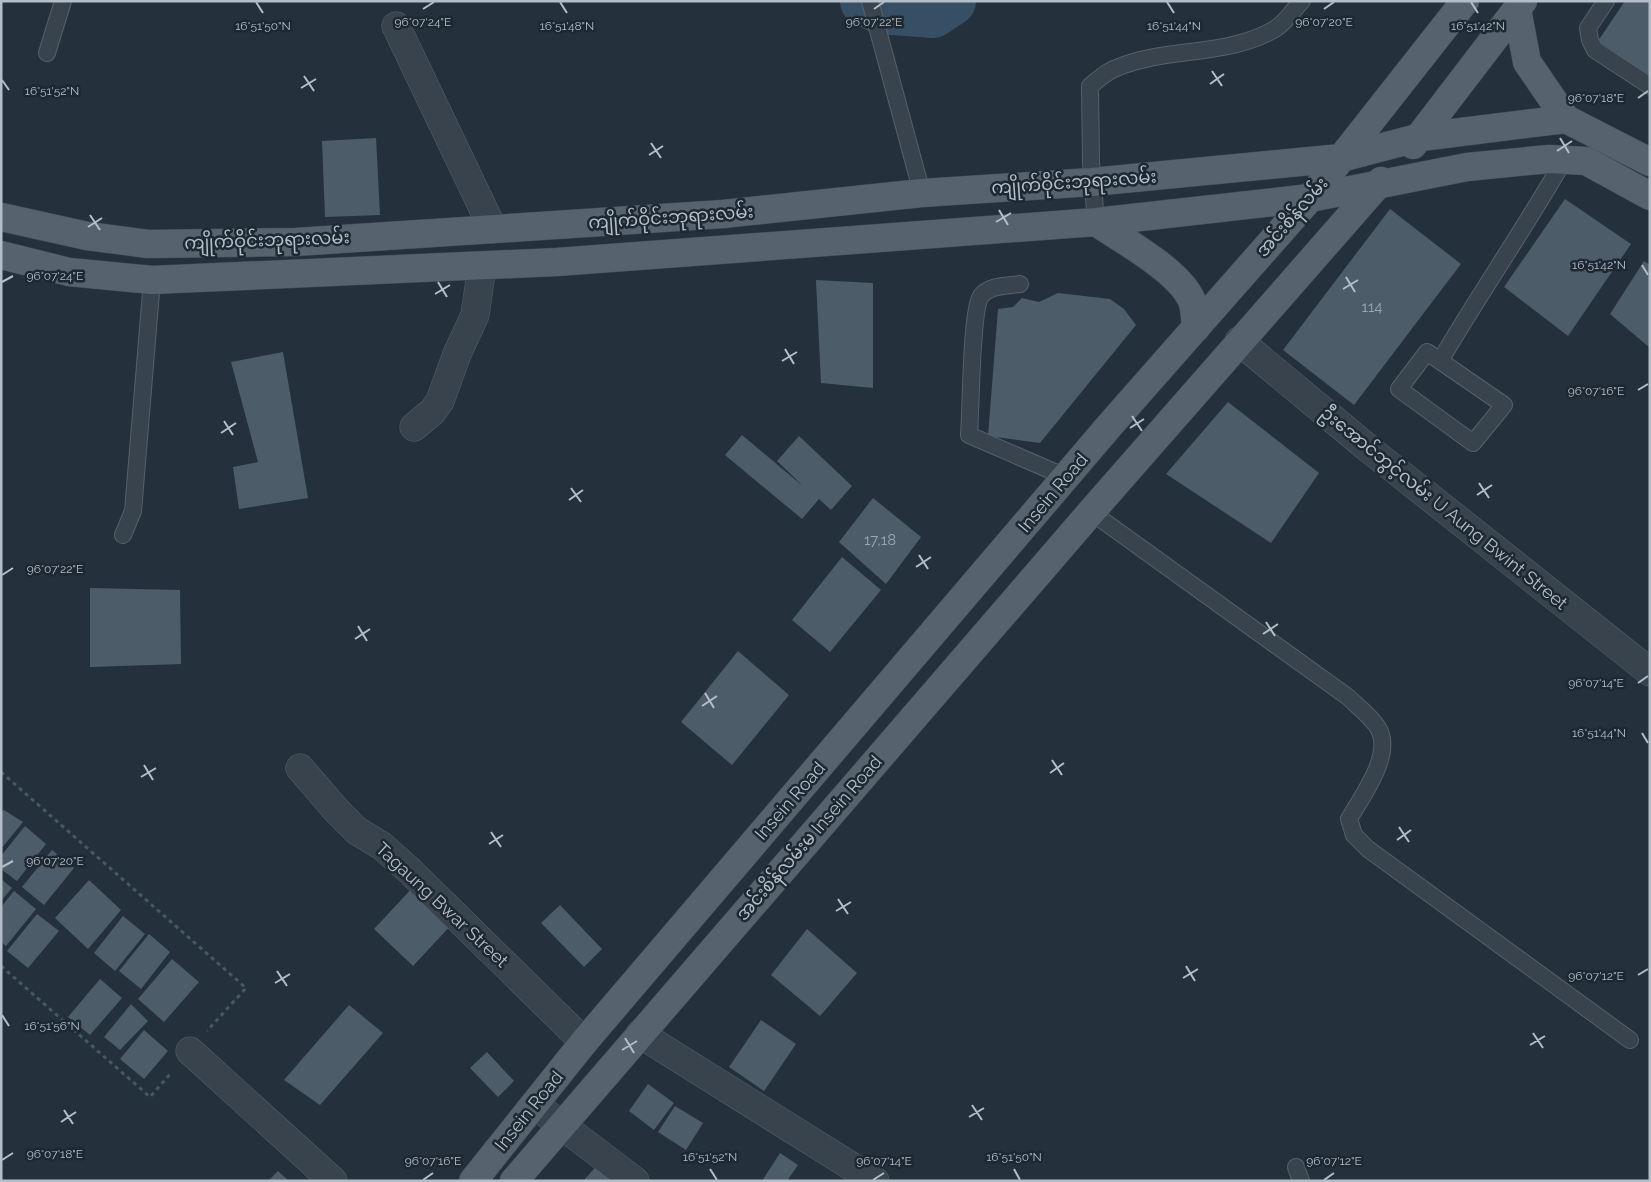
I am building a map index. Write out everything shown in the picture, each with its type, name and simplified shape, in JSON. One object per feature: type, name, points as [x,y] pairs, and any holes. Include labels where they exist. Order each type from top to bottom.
[{"type":"main road","name":"အင်းစိန်လမ်း","points":[[1110,425],[1310,198],[1465,1]]},
{"type":"main road","points":[[1520,5],[1527,62],[1566,119],[1650,162]]},
{"type":"main road","points":[[1098,504],[1239,341],[1421,137],[1520,5]]},
{"type":"main road","name":"ကျိုက်ဝိုင်းဘုရားလမ်း","points":[[1,217],[88,236],[148,244],[296,242],[723,214],[922,193],[1092,182],[1341,158],[1421,137],[1566,119]]},
{"type":"main road","name":"ကျိုက်ဝိုင်းဘုရားလမ်း","points":[[1,256],[70,272],[152,280],[482,266],[1096,222],[1310,198],[1467,167],[1564,160],[1586,161],[1650,196]]},
{"type":"main road","points":[[1096,222],[1165,268],[1184,287],[1193,304],[1196,328]]},
{"type":"main road","name":"Insein Road","points":[[473,1181],[584,1042],[1110,425]]},
{"type":"main road","name":"အင်းစိန်လမ်းမ Insein Road","points":[[514,1181],[1098,504]]},
{"type":"street","points":[[396,26],[493,229]]},
{"type":"street","points":[[414,427],[432,412],[440,401],[457,354],[475,315],[482,266]]},
{"type":"street","name":"ဦးအောင်ဘွင့်လမ်း U Aung Bwint Street","points":[[1239,341],[1369,450],[1650,672]]},
{"type":"street","name":"Tagaung Bwar Street","points":[[300,768],[357,831],[382,846],[410,871],[584,1042]]},
{"type":"street","points":[[640,1034],[875,1181]]},
{"type":"street","points":[[190,1051],[333,1181]]},
{"type":"street","points":[[534,1105],[562,1124],[635,1181]]},
{"type":"lane","points":[[47,53],[64,1]]},
{"type":"lane","points":[[870,1],[922,193]]},
{"type":"lane","points":[[1096,222],[1092,182],[1090,86],[1117,67],[1150,57],[1201,51],[1255,38],[1276,28],[1302,1]]},
{"type":"lane","points":[[1606,1],[1588,28],[1590,40],[1596,50],[1650,86]]},
{"type":"lane","points":[[1440,361],[1467,315],[1532,216],[1564,160]]},
{"type":"lane","points":[[123,535],[133,511],[152,280]]},
{"type":"lane","points":[[1020,284],[990,289],[981,296],[974,318],[969,435],[1066,477]]},
{"type":"lane","points":[[1427,352],[1440,361],[1504,405],[1472,443],[1399,389],[1427,352]]},
{"type":"lane","points":[[1098,504],[1348,697],[1378,728],[1383,752],[1376,772],[1349,820],[1354,835],[1368,849],[1630,1040]]},
{"type":"path","points":[[1,772],[246,988],[150,1097],[1,966]]},
{"type":"building","points":[[1625,1],[1650,1],[1650,77],[1598,41]]},
{"type":"building","points":[[376,138],[380,215],[325,217],[322,141]]},
{"type":"building","points":[[1565,199],[1631,244],[1568,336],[1504,287]]},
{"type":"building","points":[[1390,209],[1461,264],[1354,405],[1283,350]]},
{"type":"building","points":[[1644,261],[1650,265],[1650,348],[1610,314]]},
{"type":"building","points":[[816,280],[873,283],[873,388],[821,383]]},
{"type":"building","points":[[1058,293],[1110,299],[1124,309],[1136,325],[1040,443],[988,436],[998,309],[1013,307],[1022,298],[1039,302]]},
{"type":"building","points":[[283,352],[308,498],[239,509],[233,467],[258,462],[231,362]]},
{"type":"building","points":[[1228,402],[1319,473],[1271,543],[1166,474]]},
{"type":"building","points":[[742,435],[804,487],[777,461],[799,436],[852,486],[831,510],[819,499],[802,519],[725,455]]},
{"type":"building","points":[[873,498],[921,537],[886,584],[839,542]]},
{"type":"building","points":[[842,557],[881,590],[830,652],[792,620]]},
{"type":"building","points":[[90,588],[180,590],[181,664],[90,667]]},
{"type":"building","points":[[738,651],[789,695],[732,765],[681,722]]},
{"type":"building","points":[[4,810],[23,822],[1,849],[1,812]]},
{"type":"building","points":[[25,826],[46,844],[17,881],[1,869],[1,856]]},
{"type":"building","points":[[52,850],[74,868],[44,905],[22,887]]},
{"type":"building","points":[[1,879],[12,888],[1,901]]},
{"type":"building","points":[[89,880],[121,910],[88,949],[55,918]]},
{"type":"building","points":[[415,885],[454,922],[413,966],[374,929]]},
{"type":"building","points":[[14,891],[36,909],[6,946],[1,942],[1,907]]},
{"type":"building","points":[[560,905],[602,949],[584,967],[541,923]]},
{"type":"building","points":[[37,914],[59,931],[28,968],[7,951]]},
{"type":"building","points":[[123,916],[145,934],[115,971],[94,953]]},
{"type":"building","points":[[807,929],[857,973],[820,1016],[771,975]]},
{"type":"building","points":[[149,934],[170,952],[141,989],[119,971]]},
{"type":"building","points":[[172,959],[199,982],[164,1022],[138,999]]},
{"type":"building","points":[[100,979],[122,998],[90,1035],[68,1017]]},
{"type":"building","points":[[131,1004],[148,1021],[120,1050],[104,1037]]},
{"type":"building","points":[[349,1005],[383,1033],[320,1105],[284,1080]]},
{"type":"building","points":[[761,1020],[796,1044],[764,1091],[729,1067]]},
{"type":"building","points":[[144,1030],[168,1051],[144,1079],[120,1059]]},
{"type":"building","points":[[487,1052],[514,1081],[498,1097],[470,1068]]},
{"type":"building","points":[[648,1084],[674,1103],[654,1130],[629,1111]]},
{"type":"building","points":[[675,1106],[703,1123],[686,1150],[658,1132]]},
{"type":"building","points":[[780,1153],[798,1165],[787,1181],[762,1181]]},
{"type":"building","points":[[604,1158],[632,1181],[583,1181]]},
{"type":"building","points":[[278,1171],[289,1181],[268,1181]]},
{"type":"waterway","points":[[865,1],[880,9],[933,13],[951,1]]}]
